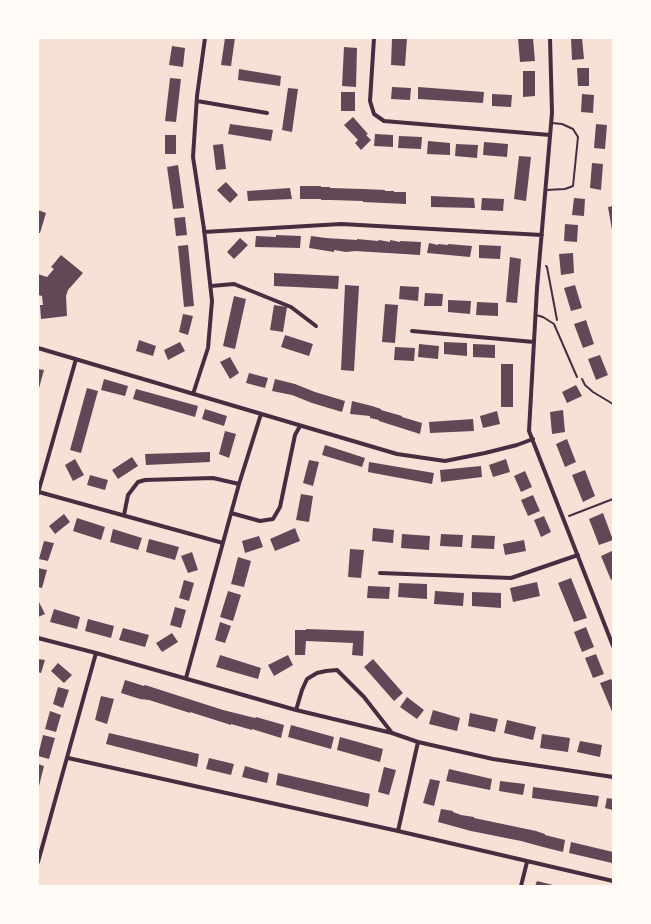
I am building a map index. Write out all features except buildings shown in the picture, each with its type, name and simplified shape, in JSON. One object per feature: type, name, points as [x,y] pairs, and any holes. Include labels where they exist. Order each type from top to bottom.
[{"type":"street","points":[[193,394],[208,348],[212,301],[193,157],[197,101],[205,38]]},
{"type":"street","points":[[374,38],[370,100],[374,114],[384,121],[550,135]]},
{"type":"street","points":[[550,38],[551,123],[534,342],[530,431],[613,644]]},
{"type":"street","points":[[197,101],[267,113]]},
{"type":"street","points":[[204,232],[341,224],[542,236]]},
{"type":"street","points":[[210,286],[234,284],[290,307],[316,326]]},
{"type":"street","points":[[412,331],[534,342]]},
{"type":"street","points":[[38,348],[397,454],[445,461],[517,445],[532,438]]},
{"type":"street","points":[[76,359],[39,490],[223,543]]},
{"type":"street","points":[[186,678],[239,484],[261,414]]},
{"type":"street","points":[[231,513],[260,522],[273,519],[280,507],[295,435],[300,426]]},
{"type":"street","points":[[124,515],[128,495],[138,482],[145,480],[213,478],[239,484]]},
{"type":"street","points":[[380,573],[511,578],[578,555]]},
{"type":"street","points":[[38,638],[186,678],[296,710],[392,733],[418,742],[493,759],[613,777]]},
{"type":"street","points":[[38,862],[96,653]]},
{"type":"street","points":[[296,710],[307,679],[317,673],[337,670],[364,697],[392,733]]},
{"type":"street","points":[[398,831],[418,742]]},
{"type":"street","points":[[68,758],[398,831],[613,881]]},
{"type":"street","points":[[521,886],[527,862]]},
{"type":"lane","points":[[546,190],[565,189],[573,186],[578,137],[573,129],[562,124],[551,123]]},
{"type":"lane","points":[[536,315],[554,324],[577,377]]},
{"type":"path","points":[[540,258],[547,267],[558,325]]},
{"type":"path","points":[[581,376],[585,385],[613,404]]},
{"type":"path","points":[[563,518],[613,499]]}]
